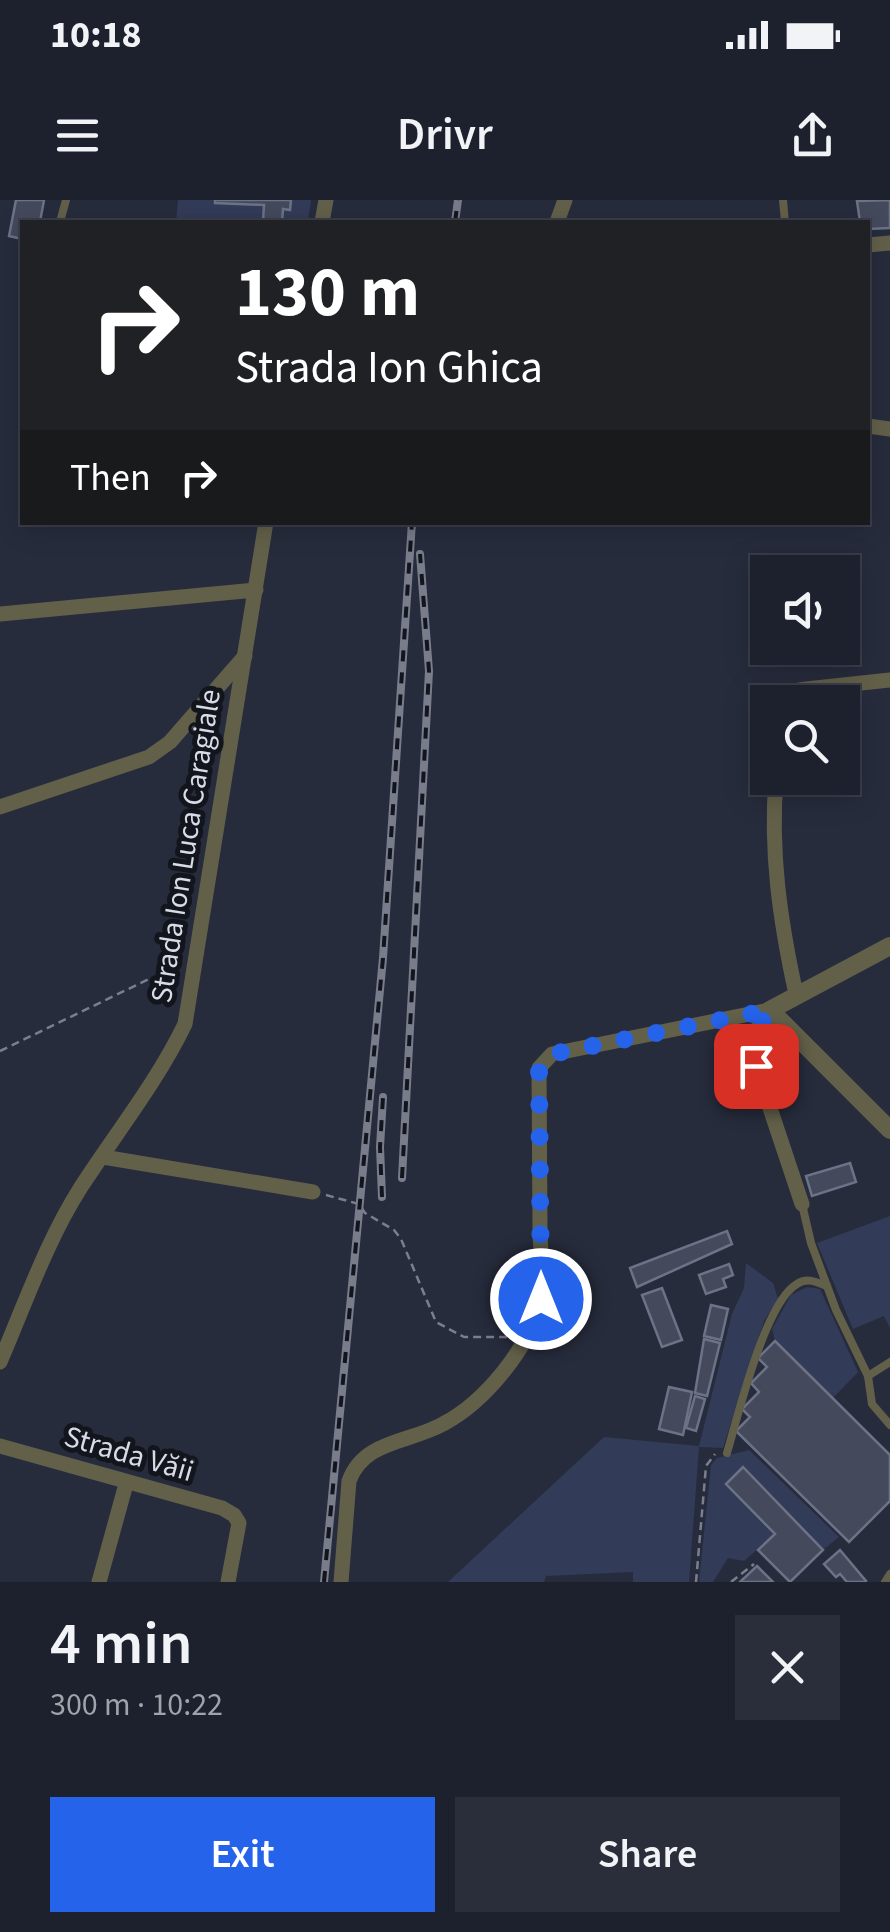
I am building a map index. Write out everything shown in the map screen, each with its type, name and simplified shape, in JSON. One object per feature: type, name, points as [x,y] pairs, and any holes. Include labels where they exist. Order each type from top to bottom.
[{"type":"street","name":"Strada Ion Luca Caragiale","points":[[0,1362],[80,1189],[170,1056],[185,1024],[266,525]]},
{"type":"street","points":[[0,614],[256,590]]},
{"type":"street","points":[[0,806],[149,758],[170,742],[245,656]]},
{"type":"street","points":[[838,685],[890,680]]},
{"type":"street","points":[[775,795],[772,827],[780,919],[796,994]]},
{"type":"street","points":[[341,1582],[349,1481],[355,1465],[367,1452],[441,1426],[474,1405],[496,1383],[525,1336],[541,1299],[539,1068],[544,1060],[552,1054],[770,1010],[890,946]]},
{"type":"street","points":[[770,1010],[890,1130]]},
{"type":"street","points":[[770,1010],[748,1042],[802,1204]]},
{"type":"street","points":[[103,1157],[313,1192]]},
{"type":"street","name":"Strada Văii","points":[[0,1446],[222,1508],[234,1515],[238,1523],[228,1582]]},
{"type":"street","points":[[99,1582],[126,1484]]},
{"type":"lane","points":[[802,1204],[827,1286],[868,1376],[872,1404],[890,1425]]},
{"type":"lane","points":[[727,1453],[764,1334],[785,1295],[796,1284],[810,1280],[827,1286]]},
{"type":"lane","points":[[868,1376],[890,1362]]},
{"type":"lane","points":[[885,1582],[890,1574]]},
{"type":"path","points":[[0,1052],[149,979],[192,977]]},
{"type":"path","points":[[313,1192],[358,1204],[365,1213],[394,1230],[436,1322],[464,1338],[525,1336]]},
{"type":"path","points":[[696,1582],[706,1466],[712,1454],[727,1453]]},
{"type":"path","points":[[732,1582],[754,1564]]},
{"type":"shaded area","points":[[178,200],[311,200],[308,220],[176,220]]},
{"type":"shaded area","points":[[890,1216],[890,1328],[884,1316],[853,1329],[817,1243]]},
{"type":"shaded area","points":[[746,1263],[773,1283],[778,1299],[764,1321],[723,1448],[699,1447],[689,1582],[633,1582],[633,1572],[546,1576],[544,1582],[448,1582],[604,1437],[699,1446],[732,1314],[744,1288]]},
{"type":"shaded area","points":[[807,1287],[820,1289],[858,1372],[833,1398],[775,1341],[772,1329],[791,1295]]},
{"type":"shaded area","points":[[749,1450],[839,1537],[823,1550],[743,1467],[726,1484],[775,1534],[744,1561],[728,1558],[713,1582],[699,1582],[711,1465],[717,1458]]},
{"type":"building","points":[[16,200],[44,200],[40,220],[20,220],[20,239],[9,236]]},
{"type":"building","points":[[291,200],[290,210],[283,209],[282,220],[263,220],[264,205],[215,203]]},
{"type":"building","points":[[890,200],[890,228],[870,229],[870,220],[860,220],[857,201]]},
{"type":"building","points":[[850,1163],[856,1182],[812,1196],[806,1176]]},
{"type":"building","points":[[727,1231],[732,1244],[637,1287],[630,1268]]},
{"type":"building","points":[[729,1264],[733,1275],[723,1279],[726,1287],[706,1294],[699,1275]]},
{"type":"building","points":[[662,1288],[682,1340],[662,1347],[642,1295]]},
{"type":"building","points":[[711,1305],[728,1309],[721,1340],[704,1336]]},
{"type":"building","points":[[704,1339],[720,1343],[707,1396],[695,1393]]},
{"type":"building","points":[[775,1341],[890,1455],[890,1501],[849,1542],[736,1431],[750,1417],[742,1409],[759,1392],[751,1383],[767,1367],[758,1358]]},
{"type":"building","points":[[669,1387],[692,1392],[683,1435],[659,1429]]},
{"type":"building","points":[[695,1396],[705,1399],[696,1431],[686,1428]]},
{"type":"building","points":[[743,1467],[823,1550],[790,1582],[758,1550],[775,1534],[726,1484]]},
{"type":"building","points":[[840,1550],[865,1582],[847,1582],[824,1564]]},
{"type":"building","points":[[757,1566],[773,1582],[740,1582]]},
{"type":"railway","points":[[455,220],[458,200]]},
{"type":"railway","points":[[324,1582],[383,958],[412,525]]},
{"type":"railway","points":[[402,1178],[429,671],[420,554]]},
{"type":"railway","points":[[382,1197],[383,1097]]},
{"type":"route","points":[[541,1299],[539,1068],[544,1060],[552,1054],[770,1010],[748,1042],[756,1066]]}]
